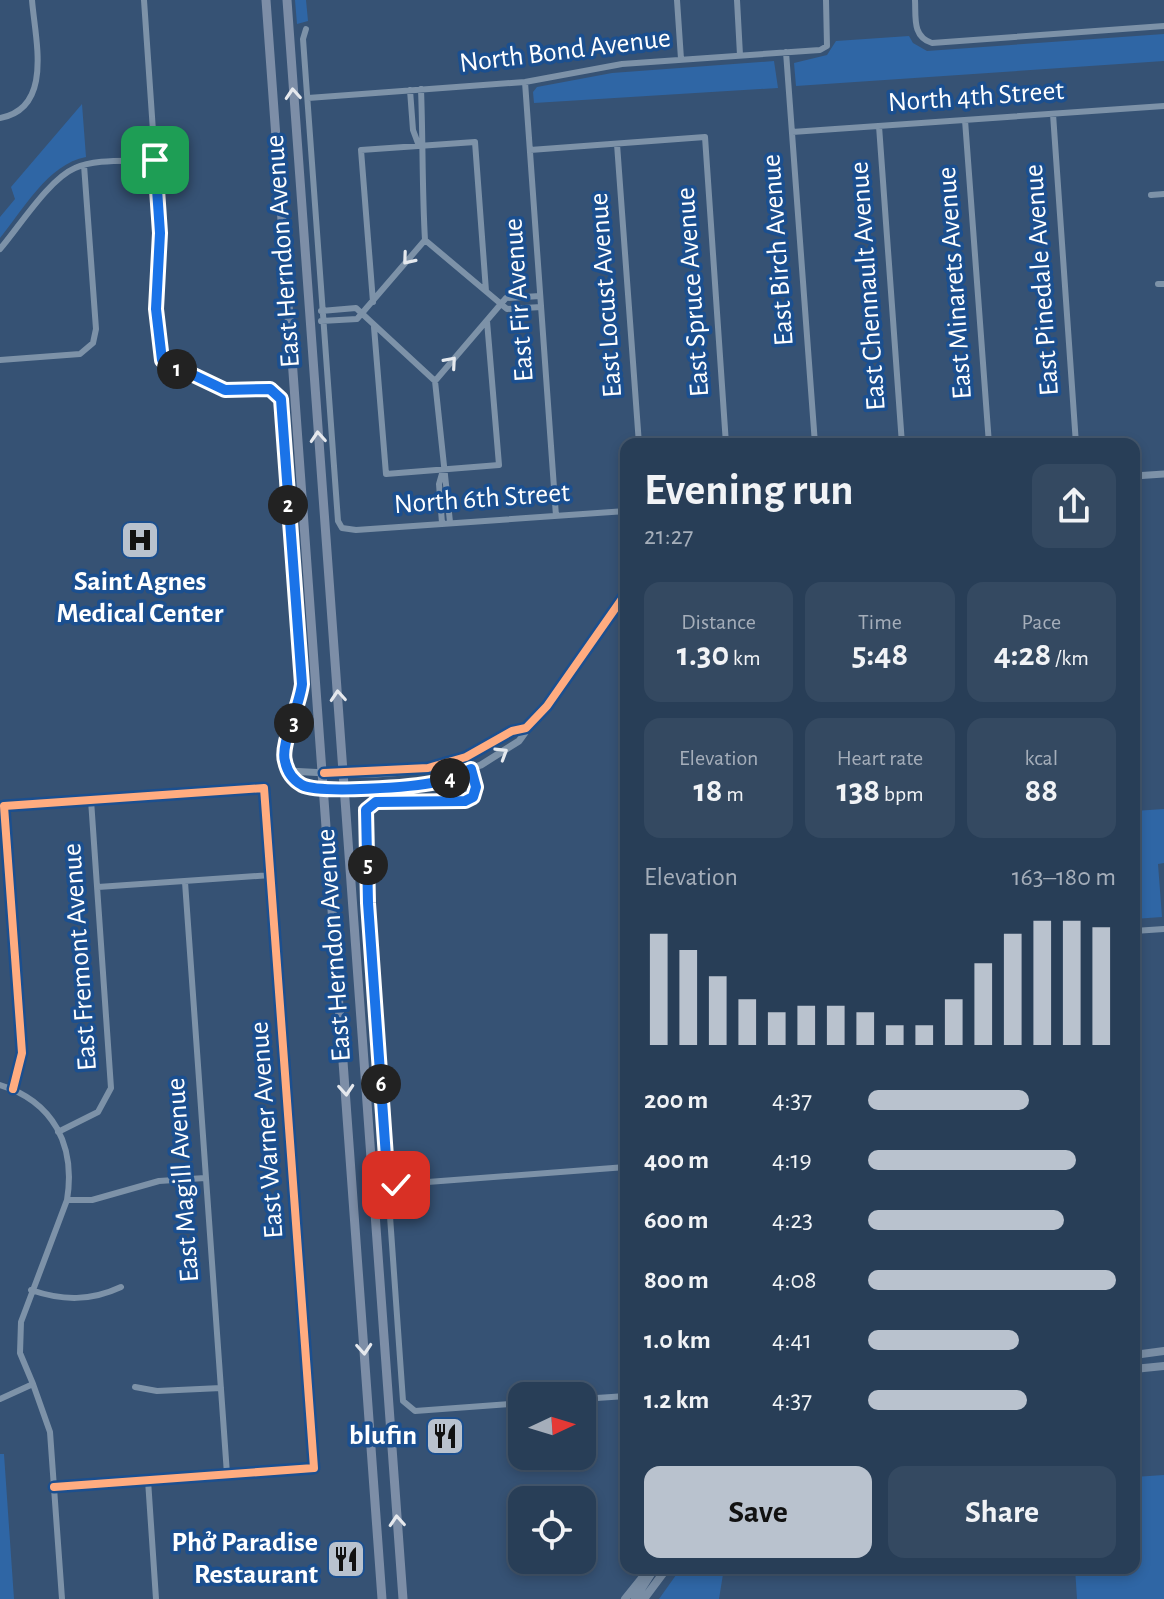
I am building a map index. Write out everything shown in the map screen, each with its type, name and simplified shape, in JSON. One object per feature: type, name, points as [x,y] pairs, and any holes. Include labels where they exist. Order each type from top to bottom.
[{"type":"main road","name":"East Herndon Avenue","points":[[266,0],[382,1599]]},
{"type":"main road","name":"East Herndon Avenue","points":[[287,0],[403,1599]]},
{"type":"main road","points":[[1140,1354],[1164,1351]]},
{"type":"main road","points":[[1140,1368],[1164,1366]]},
{"type":"main road","points":[[625,1599],[647,1574]]},
{"type":"main road","points":[[635,1599],[649,1582],[651,1574]]},
{"type":"main road","points":[[644,1599],[663,1574]]},
{"type":"street","points":[[0,118],[22,109],[35,89],[37,72],[32,0]]},
{"type":"street","points":[[144,0],[160,233],[156,309],[162,360],[225,390],[276,392],[281,399],[302,684],[300,703],[284,753],[289,771],[303,786],[344,788],[429,783],[471,769],[514,745],[547,706],[620,602]]},
{"type":"street","points":[[677,0],[681,59]]},
{"type":"street","points":[[737,0],[740,55]]},
{"type":"street","name":"North Bond Avenue","points":[[308,98],[525,82],[611,65],[820,50],[827,46],[826,0]]},
{"type":"street","points":[[915,0],[917,31],[922,39],[933,43],[1164,26]]},
{"type":"street","points":[[306,29],[303,39],[321,321],[357,319],[425,240],[419,146],[423,129],[421,89]]},
{"type":"street","name":"East Birch Avenue","points":[[786,52],[815,438]]},
{"type":"street","name":"East Fir Avenue","points":[[525,82],[556,516]]},
{"type":"street","points":[[410,90],[413,130],[419,146]]},
{"type":"street","name":"North 4th Street","points":[[792,132],[1164,106]]},
{"type":"street","name":"East Pinedale Avenue","points":[[1053,114],[1076,438]]},
{"type":"street","name":"East Minarets Avenue","points":[[965,120],[989,438]]},
{"type":"street","name":"East Chennault Avenue","points":[[879,126],[902,438]]},
{"type":"street","name":"East Spruce Avenue","points":[[617,144],[705,137],[726,438]]},
{"type":"street","points":[[373,302],[361,150],[475,142],[486,291]]},
{"type":"street","points":[[530,150],[617,144]]},
{"type":"street","name":"East Locust Avenue","points":[[617,144],[639,438]]},
{"type":"street","points":[[0,249],[57,180],[70,170],[84,165],[155,160]]},
{"type":"street","points":[[0,360],[80,354],[93,343],[96,329],[84,165]]},
{"type":"street","points":[[1151,195],[1164,194]]},
{"type":"street","points":[[425,240],[507,309],[541,307]]},
{"type":"street","points":[[435,381],[506,298],[540,296]]},
{"type":"street","points":[[321,311],[356,308],[435,381],[446,523]]},
{"type":"street","name":"North 6th Street","points":[[321,321],[338,521],[342,528],[620,511]]},
{"type":"street","points":[[374,327],[386,474],[499,465],[487,321]]},
{"type":"street","points":[[1140,476],[1164,474]]},
{"type":"street","points":[[289,771],[343,774],[414,771],[466,757],[512,731],[526,728]]},
{"type":"street","points":[[466,757],[476,787],[469,800],[376,802],[366,810],[368,903],[403,1401],[407,1408],[415,1411],[508,1404]]},
{"type":"street","name":"East Warner Avenue","points":[[91,800],[264,788],[314,1468],[227,1474]]},
{"type":"street","points":[[13,1089],[22,1053],[4,806],[91,800]]},
{"type":"street","name":"East Fremont Avenue","points":[[58,1132],[98,1112],[111,1088],[91,800]]},
{"type":"street","points":[[98,887],[271,875]]},
{"type":"street","name":"East Magill Avenue","points":[[185,882],[227,1474]]},
{"type":"street","points":[[1140,931],[1164,929]]},
{"type":"street","points":[[0,1085],[38,1102],[58,1132],[68,1169],[67,1200],[31,1290],[18,1343],[49,1424],[62,1599]]},
{"type":"street","points":[[388,1185],[620,1167]]},
{"type":"street","points":[[67,1200],[92,1200],[159,1181],[205,1178]]},
{"type":"street","points":[[31,1290],[52,1297],[81,1299],[104,1295],[121,1287]]},
{"type":"street","points":[[0,1399],[33,1384]]},
{"type":"street","points":[[135,1387],[157,1391],[221,1388]]},
{"type":"street","points":[[596,1398],[620,1396]]},
{"type":"street","points":[[54,1487],[227,1474]]},
{"type":"street","points":[[148,1480],[156,1599]]},
{"type":"shaded area","points":[[295,0],[306,0],[308,21],[297,24]]},
{"type":"shaded area","points":[[1164,34],[1164,61],[796,86],[794,63],[827,55],[836,41],[909,36],[913,43],[927,51]]},
{"type":"shaded area","points":[[774,61],[778,88],[534,103],[533,92],[537,87],[612,73]]},
{"type":"shaded area","points":[[82,104],[86,157],[72,161],[48,178],[0,238],[0,217],[15,199],[11,187]]},
{"type":"shaded area","points":[[1164,809],[1164,863],[1158,864],[1162,917],[1140,919],[1140,811]]},
{"type":"shaded area","points":[[0,1454],[4,1454],[14,1599],[0,1599]]},
{"type":"shaded area","points":[[1164,1475],[1164,1599],[1077,1599],[1075,1574],[1140,1574],[1140,1477]]},
{"type":"shaded area","points":[[677,1574],[723,1574],[719,1599],[659,1599]]},
{"type":"cycle path","points":[[324,773],[428,768],[466,757],[512,731],[526,728],[547,706],[620,602]]},
{"type":"cycle path","points":[[13,1089],[22,1053],[4,806],[264,788],[314,1468],[54,1487]]},
{"type":"place","name":"Saint Agnes Medical Center","points":[[140,540]]},
{"type":"place","name":"blufin","points":[[445,1436]]},
{"type":"place","name":"Phở Paradise Restaurant","points":[[346,1559]]},
{"type":"route","points":[[155,160],[160,233],[156,309],[158,347],[162,360],[225,390],[270,389],[281,399],[302,684],[300,703],[284,753],[292,777],[309,788],[400,786],[429,783],[471,769],[476,787],[473,797],[465,801],[376,802],[366,810],[368,903],[388,1185],[396,1185]]}]
